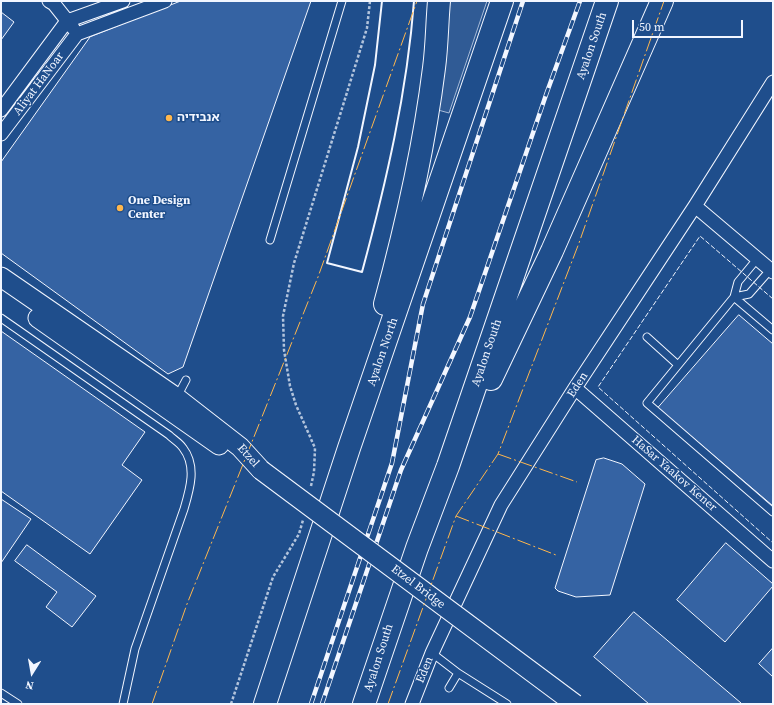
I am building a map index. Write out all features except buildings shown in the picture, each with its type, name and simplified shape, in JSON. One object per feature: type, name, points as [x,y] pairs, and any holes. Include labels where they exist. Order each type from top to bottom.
[{"type":"highway","points":[[333,496],[388,296],[418,170],[434,66],[439,1]]},
{"type":"highway","name":"Ayalon North","points":[[265,704],[333,496],[502,1]]},
{"type":"highway","name":"Ayalon South","points":[[364,704],[416,548],[448,466],[607,1]]},
{"type":"highway","points":[[593,160],[648,1]]},
{"type":"highway","points":[[448,466],[552,250],[662,1]]},
{"type":"street","points":[[67,21],[123,1]]},
{"type":"street","points":[[53,2],[77,34],[165,1]]},
{"type":"street","name":"Aliyat HaNoar","points":[[1,110],[67,21]]},
{"type":"street","name":"Aliyat HaNoar","points":[[1,134],[77,34]]},
{"type":"street","name":"Eden","points":[[412,704],[432,652],[501,505],[575,388],[696,206],[773,82]]},
{"type":"street","points":[[696,206],[772,271]]},
{"type":"street","name":"Etzel","points":[[1,277],[173,404]]},
{"type":"street","name":"Etzel","points":[[1,292],[240,447],[261,470]]},
{"type":"street","name":"HaSar Yaakov Kener","points":[[575,388],[773,561]]},
{"type":"street","name":"Etzel Bridge","points":[[261,470],[575,704]]},
{"type":"lane","points":[[270,240],[342,1]]},
{"type":"lane","points":[[757,258],[738,282],[734,297],[647,403],[773,512]]},
{"type":"lane","points":[[734,297],[749,294],[772,271]]},
{"type":"lane","points":[[734,297],[773,330]]},
{"type":"lane","points":[[1,318],[169,435],[183,448],[192,466],[190,486],[184,509],[135,648],[123,704]]},
{"type":"lane","points":[[648,337],[678,365]]},
{"type":"lane","points":[[173,404],[186,380]]},
{"type":"lane","points":[[432,652],[458,673],[507,704]]},
{"type":"lane","points":[[449,688],[458,673]]},
{"type":"lane","points":[[1,692],[18,704]]},
{"type":"path","points":[[310,488],[314,472],[315,448],[296,405],[290,386],[284,350],[283,316],[294,263],[367,28],[370,1]]},
{"type":"path","points":[[231,704],[273,577],[299,534],[303,519]]},
{"type":"shaded area","points":[[447,1],[487,1],[449,113],[438,110]]},
{"type":"railway","points":[[311,704],[392,463],[423,304],[523,1]]},
{"type":"railway","points":[[322,704],[401,470],[470,317],[547,92],[580,1]]},
{"type":"fence","points":[[773,299],[700,236],[598,387],[773,543]]},
{"type":"wall","points":[[382,1],[375,65],[358,147],[327,263],[362,272],[387,171],[401,104],[411,35],[414,1]]},
{"type":"power","points":[[152,704],[187,604],[318,277],[417,1]]},
{"type":"power","points":[[388,704],[456,516],[498,454],[579,243],[664,1]]},
{"type":"power","points":[[498,454],[577,482]]},
{"type":"power","points":[[456,516],[556,555]]},
{"type":"place","name":"אנבידיה","points":[[169,118]]},
{"type":"place","name":"One Design Center","points":[[120,208]]}]
